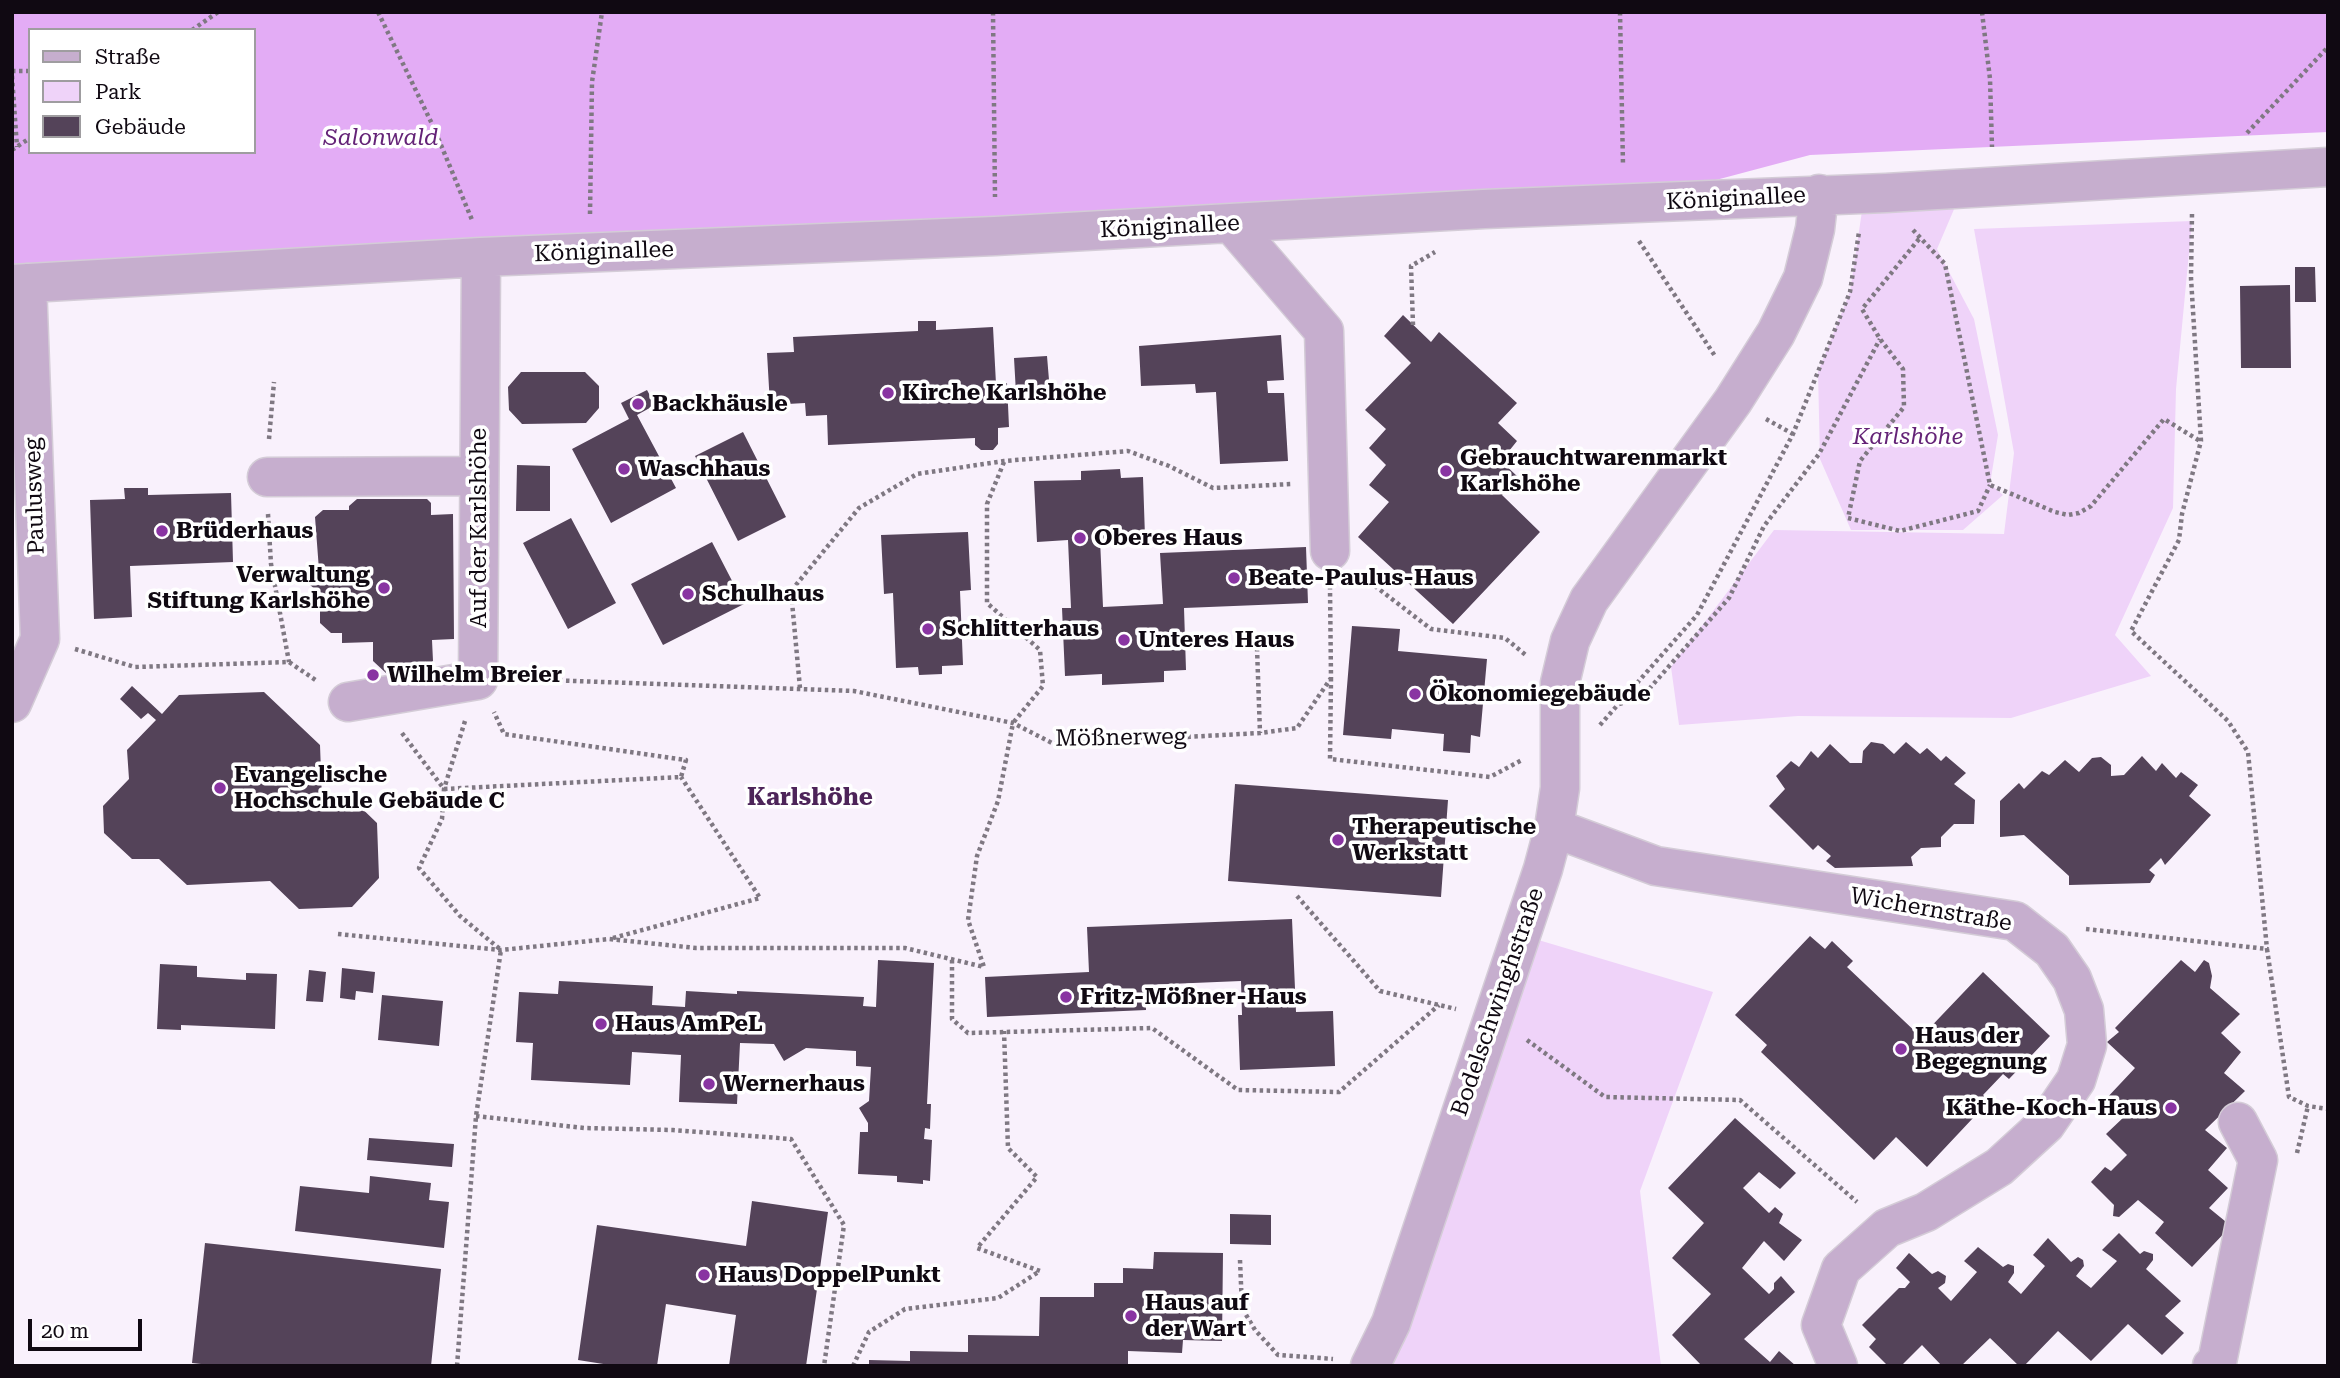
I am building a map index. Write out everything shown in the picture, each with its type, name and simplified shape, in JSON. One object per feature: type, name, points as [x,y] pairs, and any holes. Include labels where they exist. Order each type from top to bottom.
[{"type":"street","name":"Königinallee","points":[[20,284],[589,252],[995,236],[1484,209],[1874,193],[2328,167]]},
{"type":"street","name":"Bodelschwinghstraße","points":[[1371,1364],[1391,1323],[1543,869],[1554,828],[1560,788],[1560,683],[1570,641],[1589,600],[1733,401],[1776,333],[1803,278],[1815,229],[1819,194]]},
{"type":"street","points":[[1232,224],[1324,331],[1330,551]]},
{"type":"street","name":"Auf der Karlshöhe","points":[[478,258],[478,680]]},
{"type":"street","name":"Paulusweg","points":[[12,703],[40,639],[20,284]]},
{"type":"street","points":[[267,491],[479,476]]},
{"type":"street","points":[[348,702],[478,680]]},
{"type":"street","name":"Wichernstraße","points":[[1554,828],[1656,866],[2015,921],[2052,950],[2072,979],[2084,1010],[2087,1045],[2076,1080],[2046,1124],[1999,1167],[1926,1212],[1887,1227],[1840,1269],[1821,1325],[1838,1366]]},
{"type":"street","points":[[2212,1366],[2217,1362],[2258,1160],[2238,1122]]},
{"type":"path","points":[[195,28],[218,12]]},
{"type":"path","points":[[378,12],[434,128],[475,228],[478,258]]},
{"type":"path","points":[[589,252],[592,82],[602,12]]},
{"type":"path","points":[[993,12],[995,236]]},
{"type":"path","points":[[1620,12],[1624,170],[1627,204],[1636,238],[1713,351],[1733,401],[1793,434]]},
{"type":"path","points":[[1982,12],[1990,79],[1992,147]]},
{"type":"path","points":[[2328,47],[2209,174],[2192,211],[2192,278],[2201,442],[2182,514],[2179,540],[2131,631],[2228,722],[2248,752],[2267,949],[2289,1097],[2308,1106],[2328,1109]]},
{"type":"path","points":[[12,76],[15,148]]},
{"type":"path","points":[[1874,193],[1945,264],[1990,485],[1978,511],[1900,531],[1848,518],[1860,461],[1904,407],[1903,369],[1862,309],[1919,239]]},
{"type":"path","points":[[1330,551],[1330,759],[1490,777],[1561,739],[1597,729],[1697,615],[1793,434],[1850,292],[1874,193]]},
{"type":"path","points":[[1413,325],[1411,266],[1439,250]]},
{"type":"path","points":[[1619,704],[1643,697],[1729,598],[1764,526],[1819,454],[1880,339]]},
{"type":"path","points":[[1990,485],[2055,512],[2068,515],[2079,513],[2091,506],[2164,419],[2201,442]]},
{"type":"path","points":[[800,688],[791,591],[859,508],[917,474],[1004,461],[1128,451],[1169,466],[1213,488],[1328,482]]},
{"type":"path","points":[[609,939],[696,947],[905,948],[984,967],[968,920],[977,856],[998,801],[1013,723],[1043,686],[1040,650],[987,603],[987,504],[1004,461]]},
{"type":"path","points":[[267,491],[271,564],[289,662]]},
{"type":"path","points":[[1330,551],[1431,629],[1505,638],[1560,683]]},
{"type":"path","points":[[40,639],[135,667],[289,662],[348,702],[404,734],[444,789]]},
{"type":"path","points":[[1257,648],[1260,733]]},
{"type":"path","name":"Mößnerweg","points":[[478,680],[539,678],[854,691],[1013,723],[1054,744],[1260,733],[1297,728],[1331,678]]},
{"type":"path","points":[[478,680],[504,734],[687,760],[681,777]]},
{"type":"path","points":[[478,680],[444,789],[442,819],[419,868],[460,916],[501,950]]},
{"type":"path","points":[[444,789],[681,777]]},
{"type":"path","points":[[338,934],[501,950],[609,939],[760,898],[681,777]]},
{"type":"path","points":[[951,960],[952,1019],[968,1033],[1152,1028],[1238,1090],[1339,1092],[1439,1005],[1380,991],[1297,896]]},
{"type":"path","points":[[2081,928],[2267,949]]},
{"type":"path","points":[[457,1366],[476,1116],[501,950]]},
{"type":"path","points":[[1491,1018],[1511,1028],[1605,1097],[1741,1100],[1887,1227]]},
{"type":"path","points":[[853,1366],[869,1332],[905,1310],[998,1298],[1040,1271],[977,1248],[1037,1177],[1008,1148],[1004,1031]]},
{"type":"path","points":[[476,1116],[584,1128],[673,1130],[791,1139],[844,1225],[824,1366]]},
{"type":"path","points":[[1240,1260],[1242,1308],[1255,1330],[1278,1354],[1371,1364]]},
{"type":"green space","name":"Salonwald","points":[[12,12],[2328,12],[2328,132],[1810,155],[1682,189],[12,277]]},
{"type":"green space","name":"Karlshöhe","points":[[1955,207],[1937,249],[1974,319],[1998,435],[1990,484],[2003,495],[1963,530],[1851,530],[1820,459],[1818,372],[1850,292],[1862,211]]},
{"type":"green space","points":[[2192,221],[2176,389],[2173,508],[2115,635],[2151,676],[2011,718],[1798,716],[1679,725],[1671,667],[1774,530],[2004,534],[2014,453],[1974,229]]},
{"type":"green space","points":[[1535,939],[1713,992],[1640,1191],[1661,1366],[1388,1366],[1408,1327],[1511,1028]]},
{"type":"building","points":[[2295,267],[2315,267],[2316,302],[2295,302]]},
{"type":"building","points":[[2290,285],[2291,368],[2241,368],[2240,286]]},
{"type":"building","name":"Gebrauchtwarenmarkt Karlshöhe","points":[[1403,315],[1431,342],[1439,332],[1517,403],[1498,423],[1517,441],[1501,461],[1518,477],[1502,495],[1540,532],[1453,624],[1358,537],[1389,502],[1369,485],[1386,465],[1369,448],[1386,429],[1365,410],[1411,363],[1384,336]]},
{"type":"building","name":"Kirche Karlshöhe","points":[[918,321],[936,321],[936,330],[993,327],[996,384],[1007,383],[1009,427],[998,428],[998,444],[993,450],[981,450],[975,445],[975,438],[828,445],[827,415],[806,416],[805,403],[770,405],[767,353],[794,352],[793,337],[918,331]]},
{"type":"building","points":[[1281,335],[1284,380],[1267,381],[1268,393],[1284,393],[1288,461],[1220,464],[1216,392],[1196,393],[1195,384],[1141,386],[1139,346]]},
{"type":"building","points":[[1047,356],[1050,392],[1016,393],[1014,358]]},
{"type":"building","points":[[521,372],[585,372],[599,386],[599,408],[586,423],[522,424],[509,410],[508,387]]},
{"type":"building","name":"Waschhaus","points":[[647,390],[655,405],[637,415],[676,488],[611,523],[572,449],[629,419],[621,403]]},
{"type":"building","points":[[743,432],[786,517],[738,541],[695,456]]},
{"type":"building","points":[[517,465],[550,466],[550,511],[516,511]]},
{"type":"building","points":[[1120,469],[1121,478],[1143,477],[1145,537],[1100,539],[1103,607],[1163,604],[1160,553],[1306,547],[1308,603],[1184,608],[1186,670],[1164,671],[1164,682],[1102,685],[1102,674],[1065,676],[1062,608],[1071,608],[1068,540],[1037,542],[1034,481],[1081,480],[1081,471]]},
{"type":"building","name":"Brüderhaus","points":[[124,488],[148,488],[148,495],[231,493],[233,562],[130,566],[132,617],[94,619],[90,500],[125,499]]},
{"type":"building","name":"Verwaltung Stiftung Karlshöhe","points":[[357,499],[427,499],[431,503],[431,515],[453,514],[454,639],[432,640],[433,661],[418,674],[387,674],[373,661],[373,642],[342,643],[342,633],[331,633],[320,623],[320,594],[308,583],[319,570],[315,517],[323,510],[349,510],[349,506]]},
{"type":"building","points":[[571,518],[616,603],[568,629],[523,543]]},
{"type":"building","name":"Schlitterhaus","points":[[968,532],[971,590],[960,591],[963,665],[942,666],[942,674],[919,675],[918,667],[896,668],[893,593],[884,594],[881,535]]},
{"type":"building","name":"Schulhaus","points":[[712,542],[744,604],[663,645],[631,584]]},
{"type":"building","name":"Ökonomiegebäude","points":[[1352,626],[1400,629],[1398,651],[1487,659],[1480,737],[1471,735],[1470,753],[1443,751],[1444,734],[1392,729],[1391,739],[1343,735]]},
{"type":"building","name":"Evangelische Hochschule Gebäude C","points":[[132,686],[162,714],[179,695],[264,692],[320,745],[322,800],[351,798],[377,823],[379,878],[352,907],[299,909],[270,881],[187,885],[159,859],[132,859],[104,833],[103,806],[129,779],[127,750],[156,720],[148,713],[141,719],[120,699]]},
{"type":"building","points":[[1871,742],[1883,744],[1894,754],[1906,742],[1920,754],[1927,748],[1941,761],[1946,756],[1966,773],[1954,784],[1975,800],[1974,824],[1954,824],[1941,837],[1941,847],[1921,848],[1911,857],[1913,866],[1835,868],[1826,861],[1831,856],[1818,845],[1813,850],[1769,806],[1785,789],[1776,776],[1791,761],[1799,767],[1811,751],[1818,758],[1830,744],[1850,763],[1862,763],[1863,751]]},
{"type":"building","points":[[2142,756],[2156,771],[2162,763],[2176,778],[2181,772],[2198,785],[2189,796],[2211,815],[2165,865],[2161,858],[2149,870],[2155,875],[2150,883],[2069,885],[2069,876],[2024,835],[2000,837],[2000,801],[2019,783],[2024,789],[2042,771],[2049,775],[2065,760],[2079,772],[2092,758],[2101,757],[2111,765],[2111,776],[2124,775]]},
{"type":"building","name":"Therapeutische Werkstatt","points":[[1235,784],[1448,800],[1441,897],[1228,881]]},
{"type":"building","name":"Fritz-Mößner-Haus","points":[[1292,919],[1296,1012],[1333,1011],[1335,1066],[1240,1070],[1238,1015],[1242,1015],[1241,981],[1145,985],[1146,1010],[987,1017],[985,977],[1089,972],[1087,927]]},
{"type":"building","name":"Haus der Begegnung","points":[[1810,936],[1825,949],[1832,941],[1853,961],[1847,967],[1921,1037],[1983,972],[2050,1036],[2009,1079],[2003,1074],[1983,1095],[1989,1101],[1927,1167],[1896,1137],[1874,1160],[1761,1052],[1767,1045],[1735,1015]]},
{"type":"building","name":"Wernerhaus","points":[[878,960],[934,963],[927,1104],[931,1104],[930,1129],[925,1128],[924,1139],[932,1140],[930,1181],[923,1180],[923,1184],[897,1182],[897,1176],[858,1174],[860,1132],[868,1132],[868,1123],[859,1108],[869,1101],[871,1067],[856,1066],[856,1051],[806,1048],[784,1061],[774,1044],[740,1043],[737,1104],[679,1102],[681,1055],[632,1052],[630,1085],[531,1080],[533,1043],[516,1042],[519,992],[558,994],[559,981],[653,986],[652,1005],[685,1007],[686,991],[737,994],[737,991],[864,997],[863,1006],[876,1007]]},
{"type":"building","name":"Käthe-Koch-Haus","points":[[2181,960],[2195,972],[2204,960],[2209,963],[2212,976],[2210,988],[2240,1014],[2221,1033],[2241,1052],[2224,1073],[2245,1091],[2205,1130],[2227,1148],[2208,1170],[2228,1188],[2209,1208],[2231,1226],[2192,1267],[2155,1233],[2164,1222],[2138,1200],[2119,1217],[2113,1216],[2114,1205],[2091,1182],[2105,1167],[2111,1171],[2127,1155],[2106,1134],[2125,1116],[2104,1101],[2135,1068],[2107,1042],[2119,1032],[2115,1028]]},
{"type":"building","points":[[160,964],[197,966],[197,977],[246,980],[246,973],[277,974],[275,1029],[181,1025],[181,1030],[157,1029]]},
{"type":"building","points":[[342,968],[375,972],[373,993],[356,991],[355,1000],[340,998]]},
{"type":"building","points":[[309,970],[326,972],[323,1002],[306,1001]]},
{"type":"building","points":[[382,995],[443,1001],[439,1046],[378,1040]]},
{"type":"building","points":[[1735,1118],[1796,1173],[1780,1189],[1759,1172],[1743,1188],[1769,1213],[1775,1207],[1783,1214],[1779,1223],[1802,1240],[1784,1261],[1764,1241],[1742,1268],[1769,1294],[1781,1276],[1795,1292],[1744,1339],[1770,1362],[1779,1351],[1796,1366],[1702,1366],[1672,1335],[1711,1294],[1672,1258],[1704,1223],[1668,1188]]},
{"type":"building","points":[[369,1138],[454,1144],[452,1167],[367,1160]]},
{"type":"building","points":[[370,1176],[431,1183],[429,1200],[449,1202],[444,1248],[295,1231],[300,1186],[369,1193]]},
{"type":"building","name":"Haus DoppelPunkt","points":[[752,1201],[828,1212],[806,1366],[729,1366],[736,1315],[666,1304],[657,1366],[616,1366],[578,1360],[597,1225],[746,1246]]},
{"type":"building","points":[[1230,1214],[1271,1215],[1271,1245],[1230,1244]]},
{"type":"building","points":[[2119,1233],[2140,1254],[2144,1251],[2153,1254],[2153,1260],[2146,1269],[2181,1301],[2165,1316],[2184,1333],[2162,1355],[2128,1324],[2091,1361],[2058,1331],[2024,1366],[2019,1366],[1990,1338],[1961,1366],[1942,1366],[1922,1345],[1901,1366],[1888,1366],[1869,1347],[1876,1339],[1862,1325],[1899,1288],[1905,1288],[1910,1282],[1896,1268],[1909,1253],[1932,1274],[1938,1271],[1946,1276],[1945,1283],[1938,1288],[1951,1301],[1977,1272],[1964,1261],[1978,1247],[2003,1267],[2008,1264],[2014,1266],[2014,1273],[2008,1282],[2021,1294],[2045,1266],[2033,1255],[2048,1238],[2071,1262],[2078,1257],[2083,1260],[2084,1266],[2076,1276],[2091,1288],[2117,1261],[2102,1250]]},
{"type":"building","points":[[205,1243],[441,1269],[431,1366],[219,1366],[192,1363]]},
{"type":"building","name":"Haus auf der Wart","points":[[1154,1252],[1223,1253],[1222,1341],[1183,1340],[1182,1353],[1128,1351],[1128,1366],[869,1366],[869,1360],[910,1361],[910,1351],[968,1352],[968,1335],[1039,1336],[1040,1297],[1094,1297],[1094,1283],[1123,1283],[1123,1268],[1153,1269]]},
{"type":"place","name":"Kirche Karlshöhe","points":[[888,393]]},
{"type":"place","name":"Backhäusle","points":[[638,404]]},
{"type":"place","name":"Waschhaus","points":[[624,469]]},
{"type":"place","name":"Gebrauchtwarenmarkt Karlshöhe","points":[[1446,471]]},
{"type":"place","name":"Brüderhaus","points":[[162,531]]},
{"type":"place","name":"Oberes Haus","points":[[1080,538]]},
{"type":"place","name":"Beate-Paulus-Haus","points":[[1234,578]]},
{"type":"place","name":"Verwaltung Stiftung Karlshöhe","points":[[384,588]]},
{"type":"place","name":"Schulhaus","points":[[688,594]]},
{"type":"place","name":"Schlitterhaus","points":[[928,629]]},
{"type":"place","name":"Unteres Haus","points":[[1124,640]]},
{"type":"place","name":"Wilhelm Breier","points":[[373,675]]},
{"type":"place","name":"Ökonomiegebäude","points":[[1415,694]]},
{"type":"place","name":"Evangelische Hochschule Gebäude C","points":[[220,788]]},
{"type":"place","name":"Therapeutische Werkstatt","points":[[1338,840]]},
{"type":"place","name":"Fritz-Mößner-Haus","points":[[1066,997]]},
{"type":"place","name":"Haus AmPeL","points":[[601,1024]]},
{"type":"place","name":"Haus der Begegnung","points":[[1901,1049]]},
{"type":"place","name":"Wernerhaus","points":[[709,1084]]},
{"type":"place","name":"Käthe-Koch-Haus","points":[[2171,1108]]},
{"type":"place","name":"Haus DoppelPunkt","points":[[704,1275]]},
{"type":"place","name":"Haus auf der Wart","points":[[1131,1316]]},
{"type":"district","name":"Karlshöhe","points":[[810,798]]}]
